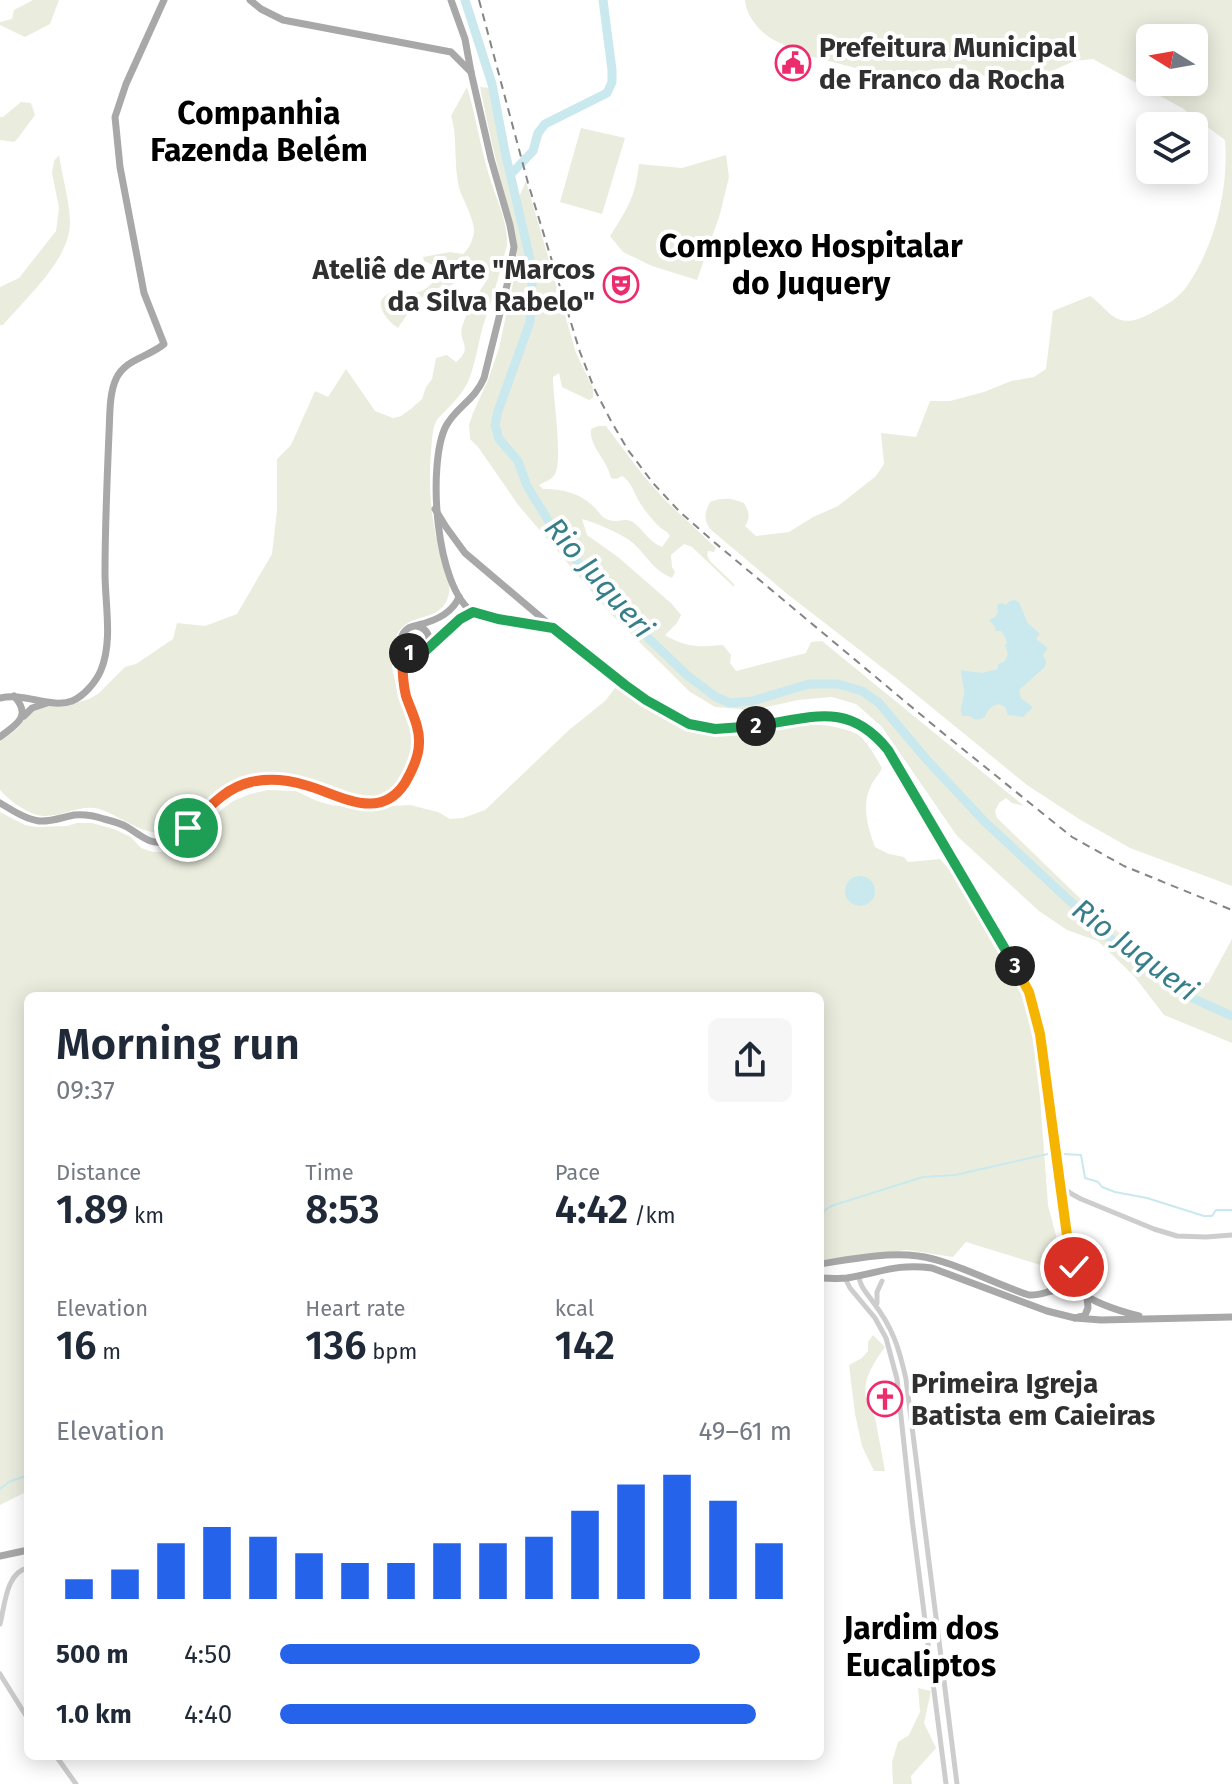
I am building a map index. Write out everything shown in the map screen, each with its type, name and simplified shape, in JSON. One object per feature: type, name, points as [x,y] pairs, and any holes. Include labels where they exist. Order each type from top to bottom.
[{"type":"main road","points":[[0,698],[14,696],[49,702],[74,700],[87,690],[101,671],[107,637],[105,522],[114,383],[128,364],[164,344],[144,293],[120,167],[115,117],[126,84],[164,0]]},
{"type":"main road","points":[[250,0],[283,20],[451,52],[457,51],[465,39]]},
{"type":"main road","points":[[451,0],[465,39],[491,159],[513,238],[513,256],[480,389],[447,424],[439,446],[435,509],[444,558],[459,597],[473,612],[553,628]]},
{"type":"main road","points":[[451,52],[471,72]]},
{"type":"main road","points":[[435,509],[459,546],[553,628],[646,700],[689,724],[715,729],[838,717],[861,724],[888,750],[1029,992],[1040,1034],[1068,1243],[1087,1296],[1087,1311],[1075,1318]]},
{"type":"main road","points":[[444,558],[459,546]]},
{"type":"main road","points":[[0,803],[38,821],[82,815],[99,817],[157,842],[188,828],[218,798],[250,782],[278,779],[366,804],[390,799],[413,770],[420,742],[401,671],[403,633],[406,629],[445,615],[459,597]]},
{"type":"main road","points":[[513,620],[521,611],[523,602]]},
{"type":"main road","points":[[403,647],[410,654],[423,653],[460,619],[473,612]]},
{"type":"main road","points":[[416,626],[427,632],[429,646]]},
{"type":"main road","points":[[14,696],[22,707],[20,722]]},
{"type":"main road","points":[[0,737],[32,708],[49,702]]},
{"type":"main road","points":[[1047,1293],[1061,1279],[1068,1243]]},
{"type":"main road","points":[[824,1263],[919,1256],[946,1263],[1029,1295],[1068,1290],[1145,1318]]},
{"type":"main road","points":[[845,1278],[839,1273],[839,1268],[846,1260]]},
{"type":"main road","points":[[824,1278],[845,1278],[902,1266],[932,1268],[1047,1311],[1075,1318],[1232,1317]]},
{"type":"main road","points":[[1076,1270],[1088,1289],[1111,1308]]},
{"type":"main road","points":[[0,1556],[24,1552]]},
{"type":"street","points":[[1059,1182],[1065,1190],[1081,1199],[1165,1232],[1190,1237],[1232,1235]]},
{"type":"street","points":[[859,1275],[860,1285],[891,1327],[906,1379],[957,1784]]},
{"type":"street","points":[[845,1278],[875,1318],[894,1361],[946,1784]]},
{"type":"street","points":[[878,1308],[876,1298],[882,1281]]},
{"type":"street","points":[[0,1624],[12,1577],[24,1569]]},
{"type":"street","points":[[0,1674],[24,1713]]},
{"type":"street","points":[[59,1760],[76,1784]]},
{"type":"shaded area","points":[[33,0],[59,0],[50,24],[25,37],[0,25],[0,22],[12,19],[14,10]]},
{"type":"shaded area","points":[[745,0],[1232,0],[1232,886],[1130,848],[1027,785],[786,593],[710,529],[706,522],[710,502],[731,499],[744,503],[749,514],[745,526],[756,536],[789,532],[838,506],[876,476],[884,464],[881,433],[916,437],[930,401],[950,401],[984,392],[1011,381],[1034,377],[1046,369],[1053,311],[1090,296],[1114,317],[1132,321],[1172,301],[1184,290],[1205,253],[1218,216],[1225,178],[1225,140],[1208,127],[1208,112],[1187,112],[1160,96],[1208,96],[1208,24],[1136,24],[1136,83],[1093,59],[1074,61],[1015,88],[1001,86],[974,70],[933,69],[902,80],[809,56],[762,32],[749,13]]},
{"type":"shaded area","points":[[467,87],[486,164],[505,223],[507,245],[469,379],[460,395],[437,420],[433,432],[431,506],[449,590],[442,608],[405,625],[394,643],[394,677],[413,744],[412,760],[405,777],[396,788],[373,797],[296,778],[251,776],[219,790],[174,829],[158,833],[141,829],[99,809],[83,808],[42,816],[20,807],[0,790],[0,742],[18,728],[30,712],[49,705],[71,704],[98,694],[125,667],[136,664],[173,639],[177,623],[205,626],[237,614],[272,554],[277,510],[277,459],[291,445],[315,391],[328,397],[346,369],[375,411],[393,418],[401,416],[422,399],[432,379],[436,358],[447,355],[456,362],[464,353],[462,327],[487,280],[465,267],[458,274],[456,282],[448,287],[443,284],[432,295],[429,293],[419,300],[398,328],[385,316],[381,301],[390,293],[415,292],[426,288],[432,283],[433,265],[424,261],[423,257],[450,252],[463,254],[472,241],[474,228],[460,191],[451,116]]},
{"type":"shaded area","points":[[480,87],[491,88],[515,198],[519,197],[526,181],[576,353],[593,388],[593,398],[589,400],[562,387],[559,373],[553,377],[557,466],[554,476],[539,485],[543,489],[578,495],[612,521],[633,522],[662,547],[670,536],[656,524],[622,476],[611,478],[595,447],[591,429],[606,426],[665,500],[716,548],[714,552],[708,551],[710,561],[734,584],[734,587],[692,547],[684,544],[671,555],[675,572],[672,578],[655,567],[630,540],[582,519],[587,535],[618,557],[681,615],[665,635],[693,645],[723,645],[731,655],[730,663],[736,671],[806,653],[811,642],[822,641],[1024,806],[1006,798],[995,811],[997,818],[1088,906],[1146,956],[1190,980],[1208,983],[1232,939],[1232,1043],[1164,1015],[1134,976],[1098,941],[1067,930],[1039,911],[957,836],[882,727],[856,704],[832,697],[798,700],[753,710],[715,707],[690,692],[611,614],[519,506],[470,439],[469,425],[499,348],[516,269],[517,245]]},
{"type":"shaded area","points":[[21,102],[31,103],[35,115],[14,142],[0,140],[0,117]]},
{"type":"shaded area","points":[[581,128],[625,138],[602,214],[560,202]]},
{"type":"shaded area","points":[[59,155],[70,215],[68,237],[45,277],[0,325],[0,287],[19,278],[56,231],[59,208],[52,173],[54,161]]},
{"type":"shaded area","points":[[726,155],[729,177],[697,280],[652,266],[623,252],[610,236],[630,202],[639,164],[682,168]]},
{"type":"shaded area","points":[[615,688],[663,716],[702,731],[732,733],[823,725],[854,732],[867,744],[882,768],[866,801],[868,824],[875,847],[904,857],[908,862],[940,859],[951,871],[1012,971],[1025,1001],[1040,1097],[1048,1205],[1056,1236],[1056,1263],[1050,1268],[966,1242],[953,1257],[907,1250],[824,1260],[824,992],[24,992],[24,1493],[0,1505],[0,812],[25,825],[37,827],[92,823],[131,837],[141,848],[153,852],[178,851],[233,801],[268,790],[296,791],[331,805],[356,808],[410,805],[438,812],[450,819],[463,818],[485,810],[569,730],[605,701]]},
{"type":"shaded area","points":[[873,1335],[885,1347],[869,1373],[865,1389],[875,1417],[885,1471],[874,1471],[862,1446],[849,1365],[868,1351],[868,1342]]},
{"type":"shaded area","points":[[918,1688],[931,1691],[924,1723],[936,1748],[911,1776],[912,1784],[893,1784],[892,1762],[898,1742],[909,1735],[920,1712]]},
{"type":"water","points":[[1015,600],[1019,602],[1027,622],[1040,634],[1036,639],[1048,648],[1043,655],[1045,667],[1019,690],[1021,698],[1033,707],[1023,717],[1008,715],[1005,707],[999,704],[990,708],[981,719],[962,716],[964,690],[961,670],[982,673],[998,669],[998,664],[1004,662],[1008,654],[1005,637],[1001,631],[996,631],[989,620],[998,612],[997,605],[1006,605]]},
{"type":"water","points":[[860,876],[871,880],[875,891],[871,902],[860,906],[849,902],[845,891],[849,880]]},
{"type":"waterway","name":"Rio Juqueri","points":[[465,0],[492,84],[530,259],[532,285],[530,322],[495,425],[499,439],[518,461],[527,486],[564,546],[621,612],[688,676],[716,697],[730,703],[752,701],[809,684],[838,684],[862,691],[879,703],[985,822],[1114,942],[1148,970],[1192,998],[1232,1016]]},
{"type":"waterway","name":"Rio Juqueri","points":[[511,174],[533,151],[538,133],[545,124],[607,93],[612,82],[612,70],[603,0]]},
{"type":"waterway","points":[[824,1211],[831,1206],[923,1177],[955,1175],[1048,1154]]},
{"type":"waterway","points":[[1063,1154],[1081,1155],[1085,1178],[1115,1192],[1147,1198],[1204,1216],[1212,1216],[1216,1210],[1232,1210]]},
{"type":"waterway","points":[[0,1489],[24,1476]]},
{"type":"railway","points":[[479,0],[528,183],[580,352],[611,421],[653,483],[714,542],[1072,837],[1124,866],[1232,910]]},
{"type":"place","name":"Prefeitura Municipal de Franco da Rocha","points":[[793,63]]},
{"type":"place","name":"Ateliê de Arte \"Marcos da Silva Rabelo\"","points":[[621,285]]},
{"type":"place","name":"Primeira Igreja Batista em Caieiras","points":[[885,1399]]},
{"type":"district","name":"Companhia Fazenda Belém","points":[[259,132]]},
{"type":"district","name":"Complexo Hospitalar do Juquery","points":[[811,264]]},
{"type":"district","name":"Jardim dos Eucaliptos","points":[[921,1646]]},
{"type":"route","points":[[188,828],[218,798],[250,782],[278,779],[366,804],[390,799],[413,770],[420,742],[401,671],[403,647],[410,654],[423,653],[460,619],[473,612],[553,628],[602,669],[646,700],[689,724],[715,729],[735,728],[827,716],[861,724],[888,750],[1029,992],[1040,1034],[1068,1243],[1074,1267]]}]
